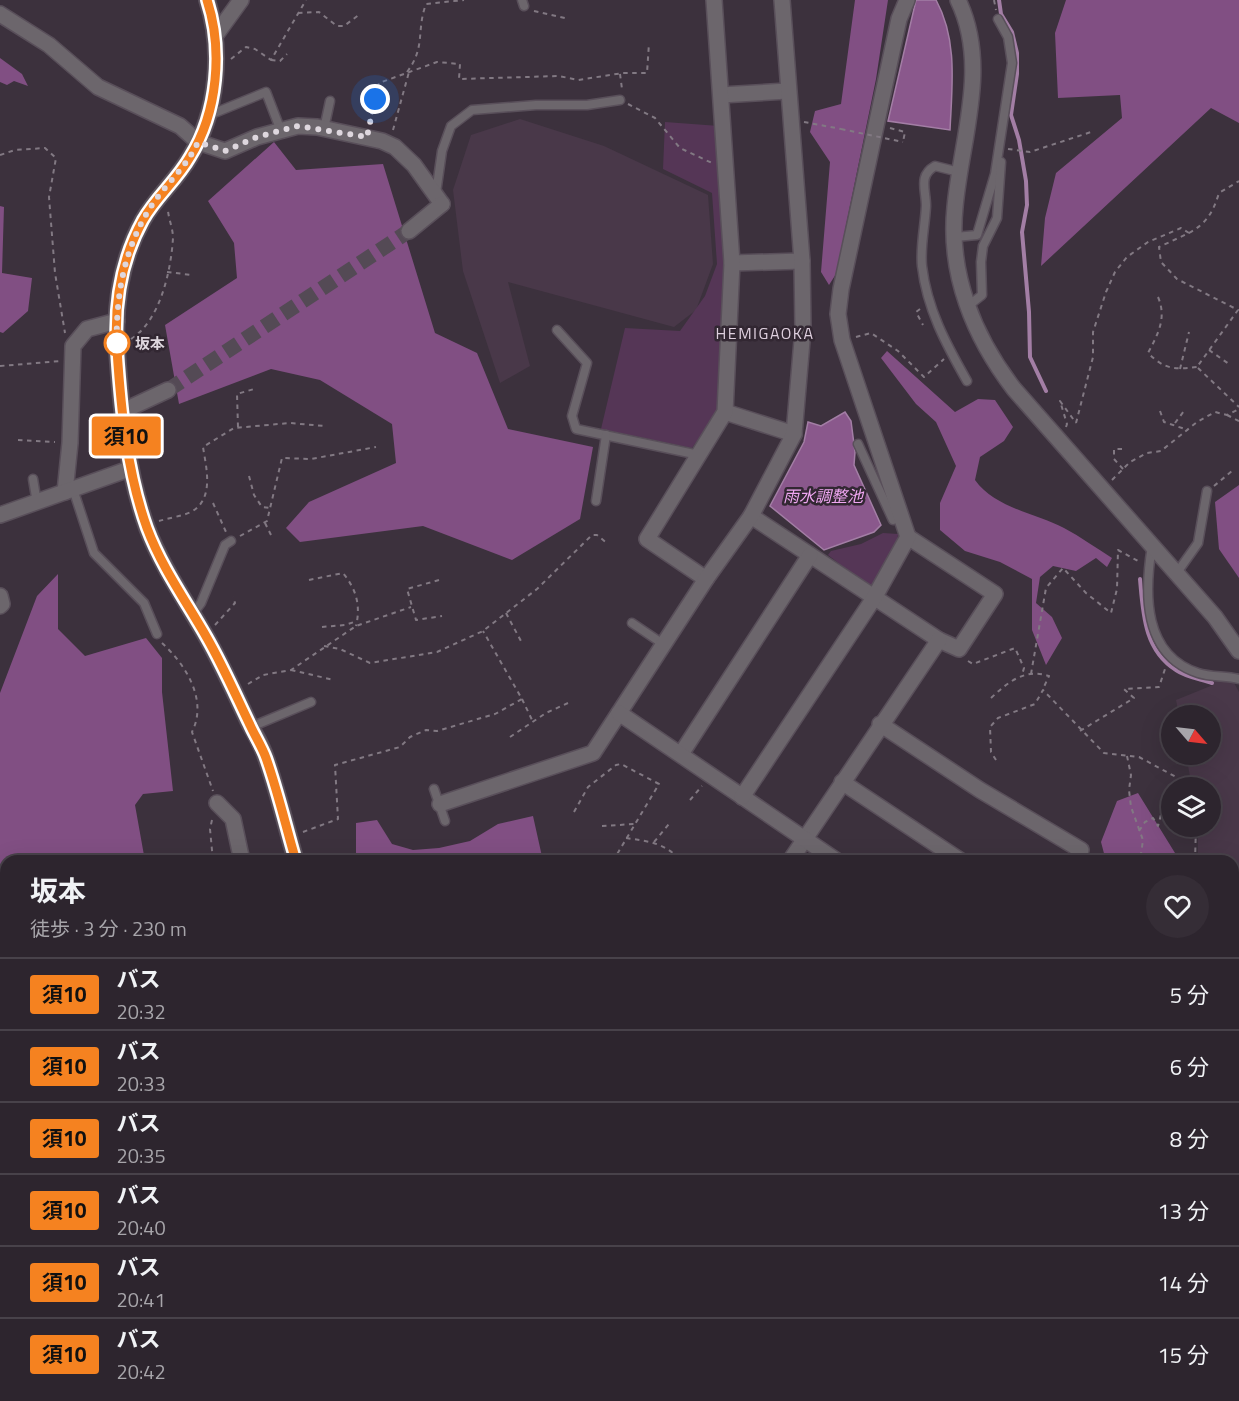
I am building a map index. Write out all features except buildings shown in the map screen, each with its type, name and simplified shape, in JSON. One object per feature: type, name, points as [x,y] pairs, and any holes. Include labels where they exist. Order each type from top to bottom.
[{"type":"street","points":[[207,0],[215,36],[216,69],[207,116],[191,156],[142,221],[122,276],[117,321],[123,411],[129,469],[146,525],[161,560],[206,637],[266,756],[294,855]]},
{"type":"street","points":[[215,36],[241,0]]},
{"type":"street","points":[[706,579],[647,539],[725,412],[732,264],[714,0]]},
{"type":"street","points":[[440,804],[593,753],[706,579],[751,516],[795,434],[803,328],[802,261],[789,120],[782,0]]},
{"type":"street","points":[[751,516],[939,640],[959,649],[995,594],[908,537],[842,340],[838,314],[841,289],[899,19],[907,0]]},
{"type":"street","points":[[958,0],[965,14],[972,75],[971,110],[954,209],[957,266],[968,306],[995,364],[1151,550],[1215,616],[1239,651]]},
{"type":"street","points":[[0,14],[49,45],[98,87],[180,126],[198,142],[225,151],[298,126],[367,137],[396,147],[439,198],[409,231]]},
{"type":"street","points":[[721,95],[787,91]]},
{"type":"street","points":[[732,264],[802,261]]},
{"type":"street","points":[[69,490],[73,353],[87,329],[117,321]]},
{"type":"street","points":[[123,411],[168,390]]},
{"type":"street","points":[[725,412],[795,434]]},
{"type":"street","points":[[0,515],[129,469]]},
{"type":"street","points":[[741,796],[874,598],[908,537]]},
{"type":"street","points":[[681,754],[810,555]]},
{"type":"street","points":[[0,596],[2,604],[0,606]]},
{"type":"street","points":[[794,855],[880,724],[939,640]]},
{"type":"street","points":[[619,713],[828,855]]},
{"type":"street","points":[[880,724],[980,790],[1081,850],[1078,855]]},
{"type":"street","points":[[842,782],[952,855]]},
{"type":"street","points":[[217,803],[233,819],[241,855]]},
{"type":"lane","points":[[955,237],[977,235],[995,174],[1012,63],[1008,37],[998,19]]},
{"type":"lane","points":[[207,116],[266,92],[281,131]]},
{"type":"lane","points":[[439,198],[442,151],[451,126],[472,110],[536,105],[586,105],[620,100]]},
{"type":"lane","points":[[324,129],[330,101]]},
{"type":"lane","points":[[968,306],[982,295],[983,246],[997,218],[1002,164],[999,148]]},
{"type":"lane","points":[[959,172],[935,166],[928,170],[923,179],[926,206],[922,264],[930,307],[967,381]]},
{"type":"lane","points":[[557,330],[587,363],[572,416],[576,429],[700,455]]},
{"type":"lane","points":[[596,501],[606,435]]},
{"type":"lane","points":[[858,444],[893,520],[901,517]]},
{"type":"lane","points":[[33,479],[37,503]]},
{"type":"lane","points":[[69,490],[93,553],[144,603],[157,634]]},
{"type":"lane","points":[[1176,574],[1198,543],[1207,491]]},
{"type":"lane","points":[[192,615],[201,603],[225,545],[231,541]]},
{"type":"lane","points":[[1151,550],[1148,591],[1154,634],[1164,653],[1198,673],[1239,679]]},
{"type":"lane","points":[[632,623],[663,644]]},
{"type":"lane","points":[[251,727],[311,702]]},
{"type":"lane","points":[[434,789],[445,821]]},
{"type":"path","points":[[271,60],[306,0]]},
{"type":"path","points":[[391,137],[408,72],[419,53],[421,17],[426,4],[464,0]]},
{"type":"path","points":[[523,3],[536,12],[565,18]]},
{"type":"path","points":[[298,13],[319,12],[337,26],[344,26],[360,14]]},
{"type":"path","points":[[367,137],[379,83],[437,62],[460,64],[459,79],[559,76],[578,80],[620,73],[646,74],[649,43]]},
{"type":"path","points":[[216,69],[246,48],[255,49],[271,60],[280,61],[287,54]]},
{"type":"path","points":[[620,73],[623,87],[620,100],[655,118],[680,148],[726,169]]},
{"type":"path","points":[[789,120],[903,142],[905,132],[895,130]]},
{"type":"path","points":[[999,148],[1030,152],[1091,132]]},
{"type":"path","points":[[0,154],[45,148],[56,158],[49,197],[64,331],[73,353],[0,366]]},
{"type":"path","points":[[1158,297],[1162,307],[1162,322],[1148,353],[1161,365],[1180,369],[1197,367],[1239,310],[1177,279],[1161,262],[1159,246],[1203,225],[1214,210],[1219,192],[1239,181]]},
{"type":"path","points":[[127,342],[148,326],[167,272],[173,236],[168,208]]},
{"type":"path","points":[[1058,440],[1067,424],[1060,401],[1076,423],[1094,357],[1093,332],[1115,272],[1127,257],[1148,242],[1181,228],[1189,233]]},
{"type":"path","points":[[167,272],[192,275]]},
{"type":"path","points":[[1180,369],[1189,332]]},
{"type":"path","points":[[842,340],[871,333],[898,351],[924,377],[951,353]]},
{"type":"path","points":[[1209,350],[1230,364]]},
{"type":"path","points":[[1197,367],[1239,408],[1227,416]]},
{"type":"path","points":[[238,427],[237,394],[254,389]]},
{"type":"path","points":[[1160,411],[1164,422],[1175,423],[1188,430]]},
{"type":"path","points":[[1175,423],[1184,411]]},
{"type":"path","points":[[1102,491],[1123,469],[1147,453],[1161,451],[1197,422],[1215,412],[1239,422]]},
{"type":"path","points":[[146,525],[192,512],[201,502],[208,487],[203,447],[238,427],[290,423],[324,426]]},
{"type":"path","points":[[18,440],[70,443]]},
{"type":"path","points":[[213,503],[231,541],[265,523],[272,508],[282,458],[311,459],[376,447]]},
{"type":"path","points":[[1122,449],[1114,450],[1114,459],[1123,469]]},
{"type":"path","points":[[1207,491],[1232,471]]},
{"type":"path","points":[[249,476],[254,495],[262,507],[272,508]]},
{"type":"path","points":[[265,523],[271,535]]},
{"type":"path","points":[[324,646],[340,649],[370,663],[437,652],[483,631],[537,589],[592,535],[597,535],[608,544]]},
{"type":"path","points":[[1031,674],[1046,588],[1063,568],[1086,593],[1111,613],[1117,589],[1118,550],[1136,562],[1151,550]]},
{"type":"path","points":[[309,580],[343,573],[357,595],[356,626]]},
{"type":"path","points":[[439,580],[407,589],[416,620],[442,616]]},
{"type":"path","points":[[206,637],[235,603],[233,597]]},
{"type":"path","points":[[291,670],[356,626],[411,607]]},
{"type":"path","points":[[506,613],[522,643]]},
{"type":"path","points":[[322,627],[345,626],[357,621]]},
{"type":"path","points":[[483,631],[533,722]]},
{"type":"path","points":[[157,634],[161,642],[178,657],[194,689],[200,717],[192,732],[217,803],[210,829],[212,855]]},
{"type":"path","points":[[959,649],[957,654],[973,664],[1015,648],[1024,668],[1022,675]]},
{"type":"path","points":[[1080,731],[1134,698],[1124,689],[1159,687],[1164,669]]},
{"type":"path","points":[[235,692],[263,675],[291,670],[334,680]]},
{"type":"path","points":[[991,698],[1010,680],[1022,675],[1049,676],[1035,704],[998,718],[990,727],[991,752],[996,760]]},
{"type":"path","points":[[1043,690],[1080,731],[1104,753],[1139,757],[1176,777]]},
{"type":"path","points":[[289,837],[338,819],[335,765],[400,747],[410,737],[426,730],[437,731],[495,714],[522,699]]},
{"type":"path","points":[[510,737],[568,703]]},
{"type":"path","points":[[1127,756],[1131,775],[1129,790],[1131,807],[1143,840],[1141,855]]},
{"type":"path","points":[[574,812],[588,787],[616,765],[621,764],[659,784],[616,855]]},
{"type":"path","points":[[690,800],[710,775]]},
{"type":"path","points":[[1139,831],[1145,822],[1153,818],[1158,826],[1161,815]]},
{"type":"path","points":[[602,826],[634,824]]},
{"type":"path","points":[[654,843],[669,824]]},
{"type":"path","points":[[1196,837],[1196,855]]},
{"type":"path","points":[[626,838],[654,843],[676,855]]},
{"type":"shaded area","points":[[855,0],[888,0],[876,79],[836,274],[829,285],[821,272],[830,162],[810,132],[815,111],[841,104]]},
{"type":"shaded area","points":[[1066,0],[1239,0],[1239,123],[1211,108],[1041,266],[1045,218],[1056,173],[1122,118],[1120,95],[1058,98],[1055,33]]},
{"type":"shaded area","points":[[0,58],[22,74],[28,86],[14,81],[7,85],[0,82]]},
{"type":"shaded area","points":[[520,119],[604,146],[708,195],[713,264],[696,310],[674,327],[508,282],[530,366],[500,383],[463,271],[453,190],[471,135]]},
{"type":"shaded area","points":[[665,122],[719,126],[727,244],[719,410],[692,448],[601,429],[625,328],[680,331],[705,296],[717,264],[712,193],[663,169]]},
{"type":"shaded area","points":[[274,142],[296,170],[383,164],[435,333],[477,353],[508,429],[593,447],[580,519],[512,560],[423,526],[300,542],[286,528],[309,502],[396,463],[392,424],[320,380],[271,369],[179,404],[165,325],[237,278],[234,243],[208,201]]},
{"type":"shaded area","points":[[0,206],[4,207],[2,273],[32,278],[28,311],[3,333],[0,332]]},
{"type":"shaded area","points":[[887,351],[955,412],[978,399],[995,400],[1013,427],[1004,441],[980,457],[975,480],[983,489],[1004,504],[1064,528],[1112,558],[1107,567],[1096,558],[1076,571],[1053,566],[1040,577],[1036,603],[1052,617],[1062,638],[1046,665],[1032,630],[1032,579],[1000,562],[965,551],[940,530],[940,503],[956,466],[936,422],[916,404],[881,358]]},
{"type":"shaded area","points":[[1239,485],[1239,578],[1219,549],[1215,502]]},
{"type":"shaded area","points":[[883,533],[898,534],[897,549],[872,589],[828,555],[831,551],[861,544]]},
{"type":"shaded area","points":[[58,574],[58,629],[85,656],[146,638],[162,658],[162,692],[173,791],[143,794],[135,805],[144,855],[0,855],[0,693],[37,596]]},
{"type":"shaded area","points":[[1214,677],[1233,681],[1239,692],[1239,855],[1198,855],[1198,837],[1221,837],[1221,777],[1190,777],[1188,765],[1221,765],[1221,705],[1177,705],[1176,700],[1213,685]]},
{"type":"shaded area","points":[[1138,793],[1161,830],[1161,837],[1165,837],[1175,853],[1186,855],[1104,855],[1101,842],[1117,801]]},
{"type":"shaded area","points":[[533,816],[542,855],[356,855],[356,823],[377,820],[392,844],[413,850],[439,848],[470,841],[498,824]]},
{"type":"water","points":[[916,0],[936,0],[948,31],[952,64],[950,130],[888,121]]},
{"type":"water","name":"雨水調整池","points":[[845,412],[851,421],[855,452],[854,465],[881,525],[874,532],[824,550],[770,506],[804,442],[808,422],[821,426]]},
{"type":"waterway","points":[[999,0],[1001,14],[1012,32],[1017,53],[1017,74],[1011,115],[1019,140],[1026,181],[1027,205],[1022,232],[1029,312],[1030,357],[1046,391]]},
{"type":"waterway","points":[[1140,579],[1147,630],[1157,652],[1165,662],[1180,672],[1212,683]]},
{"type":"tunnel","points":[[168,390],[409,231]]},
{"type":"bus line","name":"須10","points":[[207,0],[215,36],[216,56],[214,88],[209,109],[191,156],[142,221],[131,246],[122,276],[118,304],[117,352],[129,469],[146,525],[161,560],[206,637],[266,756],[294,855]]},
{"type":"place","name":"坂本","points":[[117,343]]},
{"type":"district","name":"HEMIGAOKA","points":[[765,333]]},
{"type":"route","points":[[117,343],[117,352],[118,304],[122,276],[131,246],[149,210],[174,180],[198,142],[225,151],[257,137],[298,126],[317,127],[367,137],[375,99]]}]
